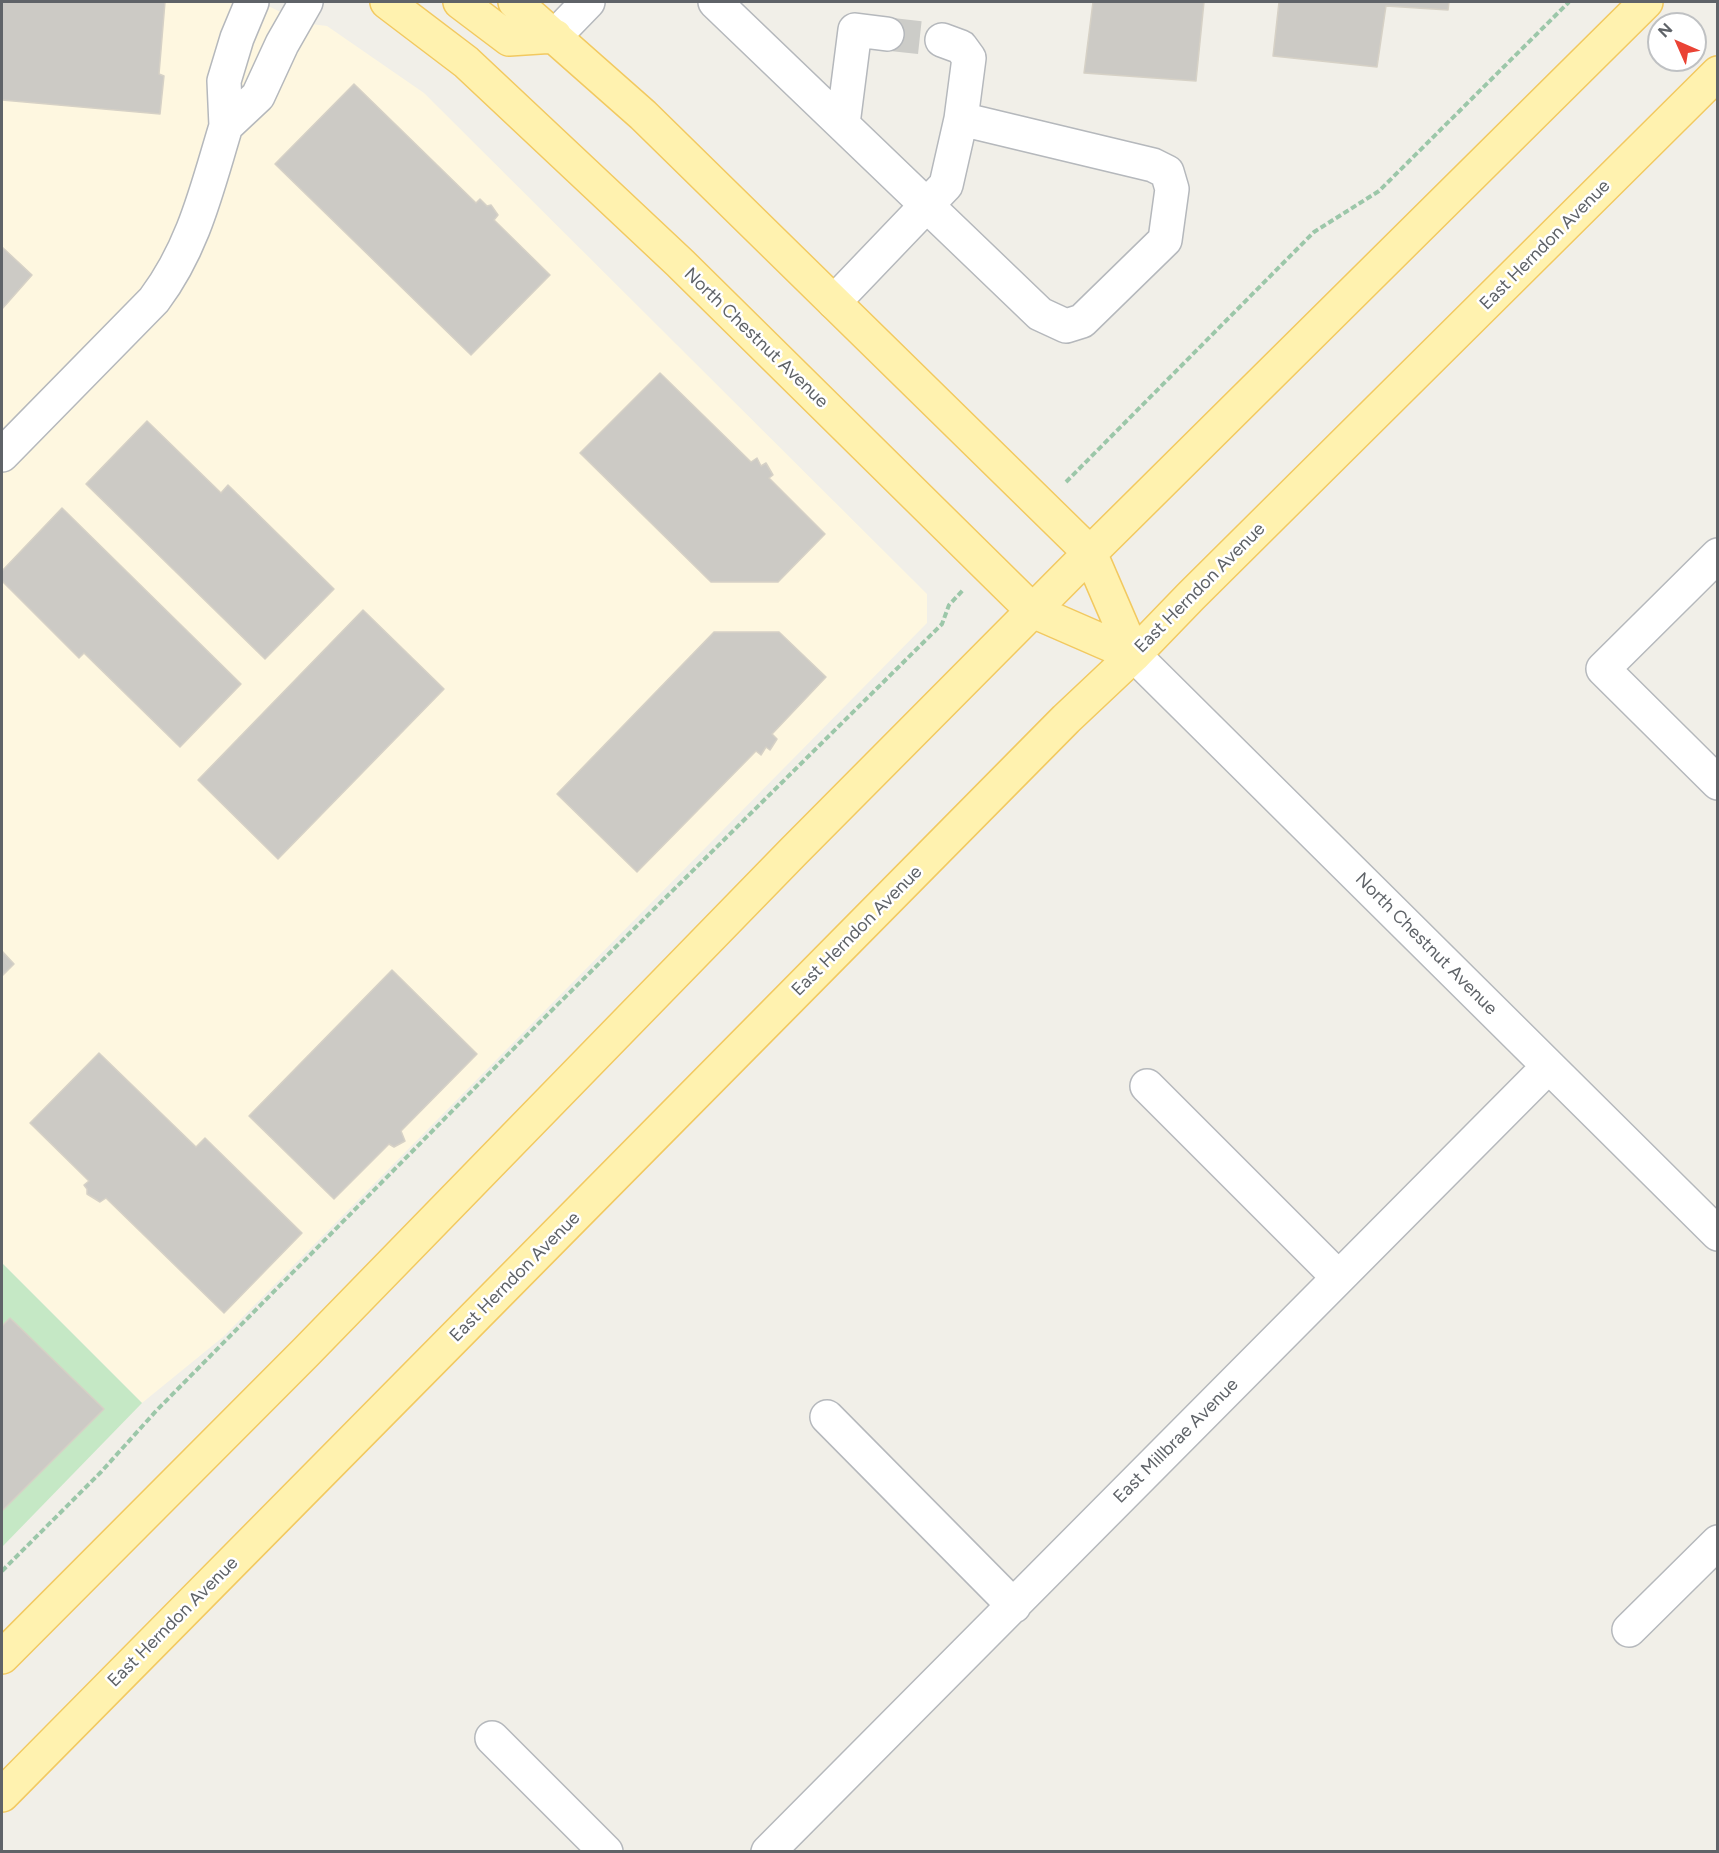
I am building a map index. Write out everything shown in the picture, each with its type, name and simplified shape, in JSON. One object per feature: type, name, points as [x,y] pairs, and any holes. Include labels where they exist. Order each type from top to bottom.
[{"type":"main road","name":"North Chestnut Avenue","points":[[387,2],[466,62],[586,174],[688,271],[1033,611],[1134,655]]},
{"type":"main road","points":[[460,2],[508,39],[555,36]]},
{"type":"main road","name":"North Chestnut Avenue","points":[[514,2],[642,115],[1090,553],[1134,655]]},
{"type":"main road","points":[[2,1657],[305,1353],[777,869],[1090,553],[1646,2]]},
{"type":"main road","name":"East Herndon Avenue","points":[[2,1796],[1058,728],[1718,73]]},
{"type":"street","points":[[2,455],[154,300],[172,277],[194,230],[226,126],[224,81],[237,38],[252,2]]},
{"type":"street","points":[[226,126],[258,96],[282,44],[306,2]]},
{"type":"street","points":[[555,36],[588,2]]},
{"type":"street","points":[[715,2],[1040,314],[1066,326],[1082,321],[1165,240],[1172,189],[1167,172],[1153,165],[961,119]]},
{"type":"street","points":[[843,124],[855,30],[887,34]]},
{"type":"street","points":[[834,302],[946,185],[961,119],[969,58],[961,47],[942,40]]},
{"type":"street","points":[[1718,555],[1603,669],[1718,783]]},
{"type":"street","name":"North Chestnut Avenue","points":[[1134,655],[1425,942],[1548,1068],[1713,1222]]},
{"type":"street","name":"East Millbrae Avenue","points":[[768,1851],[1548,1068]]},
{"type":"street","points":[[1147,1086],[1338,1277]]},
{"type":"street","points":[[827,1417],[1014,1606]]},
{"type":"street","points":[[1629,1630],[1718,1542]]},
{"type":"street","points":[[492,1738],[606,1851]]},
{"type":"path","points":[[1042,506],[1314,232],[1378,191],[1569,2]]},
{"type":"path","points":[[2,1571],[100,1472],[156,1411],[539,1023],[942,624],[949,605],[987,565]]},
{"type":"shaded area","points":[[2,2],[260,2],[303,23],[327,26],[424,93],[927,594],[927,623],[223,1337],[142,1403],[2,1263]]},
{"type":"green space","points":[[2,1263],[142,1403],[2,1547]]},
{"type":"building","points":[[2,2],[165,2],[159,74],[164,76],[160,114],[2,100]]},
{"type":"building","points":[[1093,2],[1204,2],[1196,81],[1084,73]]},
{"type":"building","points":[[1279,2],[1449,2],[1448,10],[1386,6],[1377,67],[1273,56]]},
{"type":"building","points":[[354,84],[476,203],[480,199],[487,206],[491,205],[498,215],[494,220],[550,275],[471,355],[275,164]]},
{"type":"building","points":[[2,247],[32,275],[2,309]]},
{"type":"building","points":[[660,373],[751,462],[757,458],[761,466],[766,463],[773,475],[769,478],[825,534],[778,582],[711,582],[580,453]]},
{"type":"building","points":[[147,421],[221,493],[228,485],[334,589],[265,659],[86,484]]},
{"type":"building","points":[[62,508],[241,684],[180,747],[84,653],[79,658],[2,581],[2,571]]},
{"type":"building","points":[[363,610],[444,689],[278,859],[198,780]]},
{"type":"building","points":[[714,632],[779,632],[826,677],[772,734],[777,739],[770,750],[766,747],[761,755],[756,751],[637,872],[557,794]]},
{"type":"building","points":[[2,951],[14,964],[2,976]]},
{"type":"building","points":[[392,970],[477,1054],[401,1131],[405,1141],[394,1147],[389,1144],[334,1199],[249,1116]]},
{"type":"building","points":[[99,1053],[196,1147],[205,1138],[302,1233],[224,1313],[106,1198],[100,1202],[87,1194],[84,1185],[89,1181],[30,1123]]},
{"type":"building","points":[[10,1318],[104,1409],[2,1511],[2,1326]]},
{"type":"tunnel","points":[[887,34],[942,40]]}]
